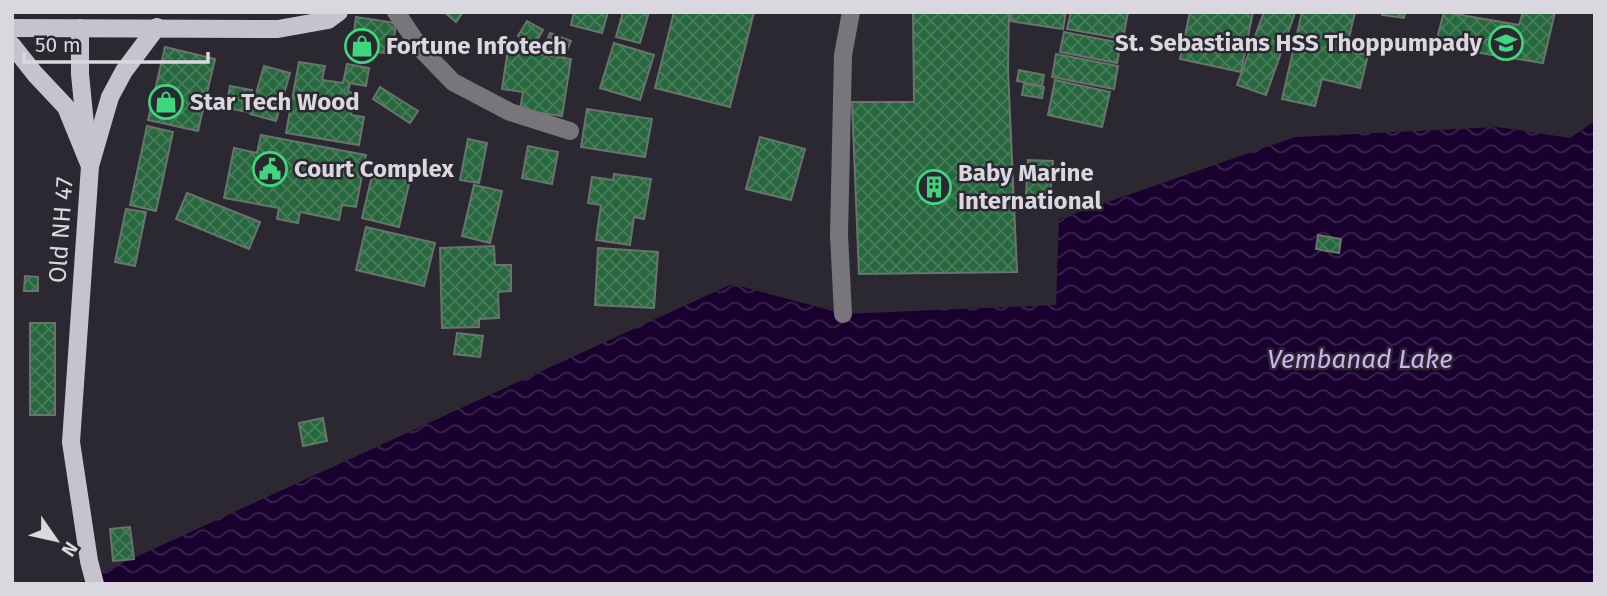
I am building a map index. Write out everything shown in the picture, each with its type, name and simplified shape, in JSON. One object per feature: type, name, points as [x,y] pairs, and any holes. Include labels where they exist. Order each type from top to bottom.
[{"type":"main road","points":[[12,29],[278,29],[328,20],[339,12]]},
{"type":"main road","points":[[90,166],[110,97],[124,71],[157,27]]},
{"type":"main road","points":[[80,29],[80,74],[90,166]]},
{"type":"main road","name":"Old NH 47","points":[[12,45],[66,107],[90,166],[71,442],[95,584]]},
{"type":"street","points":[[396,12],[421,49],[453,82],[510,112],[570,131]]},
{"type":"street","points":[[844,314],[839,235],[843,55],[851,12]]},
{"type":"water","name":"Vembanad Lake","points":[[1595,121],[1595,584],[77,584],[732,284],[844,314],[1056,305],[1059,219],[1295,137],[1497,127],[1570,138]]},
{"type":"building","points":[[444,12],[463,12],[456,22]]},
{"type":"building","points":[[574,12],[608,12],[602,33],[571,25]]},
{"type":"building","points":[[623,12],[649,12],[640,43],[616,37]]},
{"type":"building","points":[[674,12],[754,12],[730,107],[655,88]]},
{"type":"building","name":"Baby Marine International","points":[[913,12],[1009,12],[1008,69],[1017,272],[859,274],[852,102],[914,102]]},
{"type":"building","points":[[1012,12],[1066,12],[1063,29],[1010,21]]},
{"type":"building","points":[[1071,12],[1128,12],[1123,39],[1067,29]]},
{"type":"building","points":[[1190,12],[1253,12],[1241,72],[1180,59]]},
{"type":"building","points":[[1264,12],[1295,13],[1266,95],[1237,85]]},
{"type":"building","points":[[1302,12],[1355,12],[1346,50],[1368,55],[1360,88],[1322,79],[1315,106],[1282,99]]},
{"type":"building","points":[[1382,12],[1405,12],[1404,18],[1382,15]]},
{"type":"building","points":[[1444,12],[1519,25],[1523,12],[1555,12],[1543,63],[1435,46]]},
{"type":"building","points":[[356,17],[396,23],[392,54],[352,49]]},
{"type":"building","points":[[527,21],[543,30],[534,46],[518,36]]},
{"type":"building","points":[[1064,32],[1121,43],[1117,63],[1060,52]]},
{"type":"building","points":[[550,33],[571,41],[564,57],[544,48]]},
{"type":"building","points":[[614,43],[654,55],[640,100],[600,88]]},
{"type":"building","points":[[165,47],[215,59],[198,131],[148,120]]},
{"type":"building","points":[[508,49],[571,59],[562,116],[520,110],[523,92],[502,89]]},
{"type":"building","points":[[1056,54],[1118,66],[1114,89],[1052,77]]},
{"type":"building","points":[[299,62],[325,66],[322,80],[343,83],[347,64],[369,68],[366,86],[350,83],[348,92],[354,93],[351,115],[364,117],[359,145],[286,133]]},
{"type":"building","points":[[264,66],[290,73],[276,121],[250,114]]},
{"type":"building","points":[[1019,70],[1044,75],[1042,86],[1017,81]]},
{"type":"building","points":[[1055,80],[1110,92],[1102,127],[1048,115]]},
{"type":"building","points":[[1024,84],[1044,87],[1042,98],[1022,95]]},
{"type":"building","points":[[230,86],[252,90],[248,112],[226,108]]},
{"type":"building","points":[[380,87],[418,111],[410,123],[373,99]]},
{"type":"building","points":[[587,109],[652,119],[645,157],[581,147]]},
{"type":"building","points":[[147,126],[173,132],[156,211],[130,205]]},
{"type":"building","name":"Court Complex","points":[[261,135],[366,155],[356,207],[342,205],[339,220],[300,212],[298,223],[277,219],[279,208],[224,198],[234,148],[257,153]]},
{"type":"building","points":[[760,137],[805,149],[791,200],[746,189]]},
{"type":"building","points":[[468,139],[487,143],[479,183],[460,180]]},
{"type":"building","points":[[528,146],[558,152],[552,184],[522,178]]},
{"type":"building","points":[[1028,160],[1053,161],[1050,196],[1026,195]]},
{"type":"building","points":[[375,163],[412,171],[399,227],[362,218]]},
{"type":"building","points":[[614,174],[651,179],[644,219],[634,217],[630,245],[596,240],[601,205],[588,203],[592,177],[613,180]]},
{"type":"building","points":[[474,185],[502,191],[490,243],[462,236]]},
{"type":"building","points":[[187,193],[260,222],[249,249],[176,219]]},
{"type":"building","points":[[126,209],[146,212],[135,266],[115,262]]},
{"type":"building","points":[[366,227],[435,243],[424,286],[356,270]]},
{"type":"building","points":[[1318,235],[1341,239],[1339,253],[1316,249]]},
{"type":"building","points":[[494,246],[495,265],[511,265],[511,291],[498,292],[499,318],[479,319],[479,327],[442,328],[440,248]]},
{"type":"building","points":[[598,248],[658,252],[654,308],[595,305]]},
{"type":"building","points":[[25,276],[38,277],[38,291],[24,291]]},
{"type":"building","points":[[30,323],[55,323],[55,415],[30,415]]},
{"type":"building","points":[[457,333],[483,336],[480,357],[454,354]]},
{"type":"building","points":[[323,418],[327,441],[303,446],[299,423]]},
{"type":"building","points":[[130,527],[134,559],[113,561],[110,529]]},
{"type":"place","name":"St. Sebastians HSS Thoppumpady","points":[[1506,43]]},
{"type":"place","name":"Fortune Infotech","points":[[362,46]]},
{"type":"place","name":"Star Tech Wood","points":[[166,102]]},
{"type":"place","name":"Court Complex","points":[[270,169]]},
{"type":"place","name":"Baby Marine International","points":[[934,187]]}]
